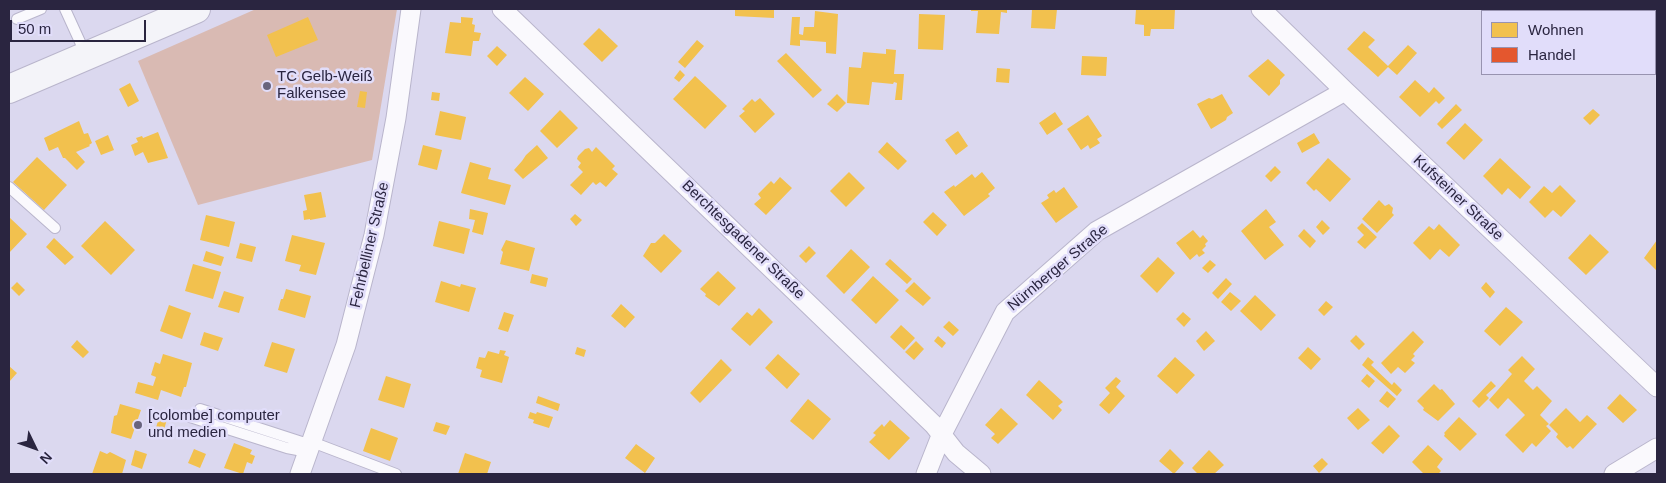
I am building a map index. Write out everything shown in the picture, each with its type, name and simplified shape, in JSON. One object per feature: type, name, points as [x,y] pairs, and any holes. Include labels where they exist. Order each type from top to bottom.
[{"type":"main road","points":[[9,89],[196,9]]},
{"type":"street","name":"Fehrbelliner Straße","points":[[300,474],[346,345],[374,235],[396,118],[411,9]]},
{"type":"street","name":"Berchtesgadener Straße","points":[[502,9],[934,425],[956,454],[981,474]]},
{"type":"street","name":"Kufsteiner Straße","points":[[1261,9],[1657,387]]},
{"type":"street","name":"Nürnberger Straße","points":[[926,474],[941,436],[1005,312],[1090,236],[1105,226],[1346,91]]},
{"type":"street","points":[[1614,474],[1657,448]]},
{"type":"lane","points":[[17,20],[40,9]]},
{"type":"lane","points":[[65,9],[86,56]]},
{"type":"lane","points":[[9,186],[55,228]]},
{"type":"lane","points":[[200,409],[396,474]]},
{"type":"lane","points":[[190,418],[287,448],[311,446]]},
{"type":"shaded area","name":"TC Gelb-Weiß Falkensee","points":[[256,9],[397,9],[372,160],[198,205],[138,61]]},
{"type":"building: Wohnen","points":[[735,9],[774,9],[774,18],[735,16]]},
{"type":"building: Wohnen","points":[[971,9],[1007,9],[1007,13],[1001,12],[999,34],[976,33],[978,11],[971,11]]},
{"type":"building: Wohnen","points":[[1032,9],[1057,9],[1055,29],[1031,28]]},
{"type":"building: Wohnen","points":[[1136,9],[1175,9],[1174,29],[1151,29],[1150,36],[1144,36],[1144,25],[1135,24]]},
{"type":"building: Wohnen","points":[[815,11],[838,14],[836,54],[826,53],[826,42],[800,40],[800,46],[790,45],[792,17],[800,17],[799,34],[803,35],[804,27],[814,27]]},
{"type":"building: Wohnen","points":[[919,14],[945,15],[943,50],[918,49]]},
{"type":"building: Wohnen","points":[[308,17],[318,40],[276,57],[267,35]]},
{"type":"building: Wohnen","points":[[461,17],[473,18],[474,32],[481,33],[479,41],[473,41],[471,56],[445,53],[450,22],[461,23]]},
{"type":"building: Wohnen","points":[[599,28],[618,46],[602,62],[583,44]]},
{"type":"building: Wohnen","points":[[1364,31],[1375,40],[1368,47],[1388,66],[1408,45],[1417,53],[1397,75],[1388,67],[1378,77],[1347,49]]},
{"type":"building: Wohnen","points":[[697,40],[704,46],[685,68],[678,62]]},
{"type":"building: Wohnen","points":[[497,46],[507,55],[497,66],[487,56]]},
{"type":"building: Wohnen","points":[[886,49],[896,50],[894,74],[904,74],[902,100],[895,100],[897,83],[872,82],[869,105],[847,103],[849,67],[861,68],[863,52],[886,54]]},
{"type":"building: Wohnen","points":[[786,53],[822,90],[813,98],[777,61]]},
{"type":"building: Wohnen","points":[[1082,56],[1107,57],[1106,76],[1081,75]]},
{"type":"building: Wohnen","points":[[1268,59],[1285,75],[1269,96],[1248,76]]},
{"type":"building: Wohnen","points":[[997,68],[1010,69],[1009,83],[996,82]]},
{"type":"building: Wohnen","points":[[680,70],[685,75],[679,82],[674,78]]},
{"type":"building: Wohnen","points":[[695,76],[727,106],[705,129],[673,99]]},
{"type":"building: Wohnen","points":[[525,77],[544,94],[528,111],[509,93]]},
{"type":"building: Wohnen","points":[[1415,80],[1429,93],[1434,87],[1445,98],[1439,104],[1436,101],[1420,117],[1399,97]]},
{"type":"building: Wohnen","points":[[130,83],[139,101],[128,107],[119,89]]},
{"type":"building: Wohnen","points":[[360,91],[367,92],[365,108],[357,107]]},
{"type":"building: Wohnen","points":[[432,92],[440,93],[439,101],[431,100]]},
{"type":"building: Wohnen","points":[[837,94],[846,103],[837,112],[827,104]]},
{"type":"building: Wohnen","points":[[1222,94],[1233,113],[1226,120],[1211,129],[1197,104]]},
{"type":"building: Wohnen","points":[[760,98],[775,114],[755,133],[739,116],[745,111],[742,109],[752,99],[755,102]]},
{"type":"building: Wohnen","points":[[1456,104],[1462,110],[1442,129],[1437,124]]},
{"type":"building: Wohnen","points":[[1593,109],[1600,115],[1590,125],[1583,118]]},
{"type":"building: Wohnen","points":[[560,110],[578,128],[557,148],[540,131]]},
{"type":"building: Wohnen","points":[[440,111],[466,117],[461,140],[435,135]]},
{"type":"building: Wohnen","points":[[1055,112],[1063,124],[1047,135],[1039,123]]},
{"type":"building: Wohnen","points":[[1088,115],[1102,136],[1097,139],[1100,143],[1090,149],[1088,145],[1081,150],[1067,129]]},
{"type":"building: Wohnen","points":[[79,121],[84,134],[88,133],[92,143],[90,146],[76,152],[85,162],[77,170],[63,158],[58,147],[49,151],[44,138]]},
{"type":"building: Wohnen","points":[[1465,123],[1483,140],[1464,160],[1446,143]]},
{"type":"building: Wohnen","points":[[958,131],[968,146],[956,155],[945,140]]},
{"type":"building: Wohnen","points":[[158,132],[168,158],[148,163],[143,152],[135,156],[131,145],[138,142],[136,138],[142,136],[143,138]]},
{"type":"building: Wohnen","points":[[1314,133],[1320,143],[1302,153],[1297,143]]},
{"type":"building: Wohnen","points":[[108,135],[114,150],[101,155],[95,141]]},
{"type":"building: Wohnen","points":[[887,142],[907,161],[898,170],[878,152]]},
{"type":"building: Wohnen","points":[[423,145],[442,150],[437,170],[418,165]]},
{"type":"building: Wohnen","points":[[537,145],[548,158],[523,179],[514,170]]},
{"type":"building: Wohnen","points":[[596,147],[615,166],[612,169],[618,174],[606,187],[600,182],[596,185],[593,182],[581,195],[570,185],[583,172],[578,167],[581,163],[577,159],[585,149],[589,148],[592,152]]},
{"type":"building: Wohnen","points":[[37,157],[67,185],[44,210],[13,182]]},
{"type":"building: Wohnen","points":[[1328,158],[1351,179],[1330,202],[1316,189],[1314,191],[1306,183]]},
{"type":"building: Wohnen","points":[[1500,158],[1531,187],[1520,199],[1508,188],[1502,195],[1483,176]]},
{"type":"building: Wohnen","points":[[470,162],[491,168],[488,179],[511,185],[505,205],[461,193]]},
{"type":"building: Wohnen","points":[[1275,166],[1281,172],[1271,182],[1265,176]]},
{"type":"building: Wohnen","points":[[849,172],[865,188],[846,207],[830,191]]},
{"type":"building: Wohnen","points":[[982,172],[995,188],[988,194],[990,196],[964,216],[944,192],[954,185],[955,187],[972,174],[975,178]]},
{"type":"building: Wohnen","points":[[780,177],[792,188],[766,215],[754,204],[761,198],[758,194],[771,181],[774,184]]},
{"type":"building: Wohnen","points":[[1560,185],[1576,201],[1561,217],[1553,210],[1545,218],[1529,202],[1544,186],[1552,193]]},
{"type":"building: Wohnen","points":[[1064,187],[1078,207],[1056,223],[1041,203],[1049,198],[1047,195],[1054,190],[1056,193]]},
{"type":"building: Wohnen","points":[[321,192],[326,217],[304,220],[303,211],[307,210],[304,195]]},
{"type":"building: Wohnen","points":[[1379,200],[1385,206],[1389,204],[1393,208],[1392,213],[1394,215],[1377,233],[1362,219]]},
{"type":"building: Wohnen","points":[[470,209],[488,213],[483,235],[472,232],[475,220],[469,219]]},
{"type":"building: Wohnen","points":[[1266,209],[1276,222],[1269,227],[1284,245],[1265,260],[1241,231]]},
{"type":"building: Wohnen","points":[[933,212],[947,225],[937,236],[923,222]]},
{"type":"building: Wohnen","points":[[575,214],[582,220],[576,226],[570,219]]},
{"type":"building: Wohnen","points":[[206,215],[235,222],[229,247],[200,240]]},
{"type":"building: Wohnen","points":[[9,217],[27,234],[9,253]]},
{"type":"building: Wohnen","points":[[1322,220],[1330,228],[1323,235],[1316,227]]},
{"type":"building: Wohnen","points":[[105,221],[135,250],[111,275],[81,246]]},
{"type":"building: Wohnen","points":[[439,221],[470,229],[464,254],[433,246]]},
{"type":"building: Wohnen","points":[[1362,223],[1377,237],[1365,249],[1357,242],[1364,235],[1357,228]]},
{"type":"building: Wohnen","points":[[1439,224],[1460,245],[1449,257],[1440,249],[1430,260],[1413,243],[1429,226],[1434,230]]},
{"type":"building: Wohnen","points":[[1304,229],[1316,241],[1310,248],[1298,236]]},
{"type":"building: Wohnen","points":[[1193,230],[1200,238],[1203,235],[1208,241],[1202,250],[1205,253],[1199,257],[1197,254],[1190,260],[1176,243]]},
{"type":"building: Wohnen","points":[[664,234],[682,251],[661,273],[643,256],[651,243],[655,243]]},
{"type":"building: Wohnen","points":[[1590,234],[1609,252],[1586,275],[1568,258]]},
{"type":"building: Wohnen","points":[[292,235],[325,243],[316,275],[299,271],[301,265],[285,261]]},
{"type":"building: Wohnen","points":[[54,238],[74,257],[65,265],[46,247]]},
{"type":"building: Wohnen","points":[[506,240],[535,248],[529,271],[500,264],[503,252],[501,250]]},
{"type":"building: Wohnen","points":[[1657,240],[1657,271],[1644,258]]},
{"type":"building: Wohnen","points":[[240,243],[256,247],[252,262],[236,258]]},
{"type":"building: Wohnen","points":[[809,246],[816,253],[806,263],[799,256]]},
{"type":"building: Wohnen","points":[[851,249],[870,267],[844,294],[826,276]]},
{"type":"building: Wohnen","points":[[206,251],[224,257],[221,266],[203,261]]},
{"type":"building: Wohnen","points":[[1158,257],[1175,273],[1157,293],[1140,276]]},
{"type":"building: Wohnen","points":[[890,259],[912,279],[907,284],[885,264]]},
{"type":"building: Wohnen","points":[[1210,260],[1216,265],[1208,273],[1202,268]]},
{"type":"building: Wohnen","points":[[193,264],[221,272],[213,299],[185,291]]},
{"type":"building: Wohnen","points":[[718,271],[736,288],[719,306],[705,296],[706,294],[700,289]]},
{"type":"building: Wohnen","points":[[532,274],[548,278],[546,287],[530,283]]},
{"type":"building: Wohnen","points":[[873,276],[899,300],[876,324],[851,300]]},
{"type":"building: Wohnen","points":[[1226,278],[1232,284],[1218,299],[1212,293]]},
{"type":"building: Wohnen","points":[[441,281],[460,287],[461,284],[476,288],[469,312],[435,302]]},
{"type":"building: Wohnen","points":[[17,282],[25,290],[19,296],[11,288]]},
{"type":"building: Wohnen","points":[[914,282],[931,298],[923,306],[905,291]]},
{"type":"building: Wohnen","points":[[1486,282],[1495,292],[1490,298],[1481,288]]},
{"type":"building: Wohnen","points":[[286,289],[311,296],[305,318],[278,310]]},
{"type":"building: Wohnen","points":[[224,291],[244,297],[239,313],[218,307]]},
{"type":"building: Wohnen","points":[[1230,292],[1241,301],[1231,311],[1221,302]]},
{"type":"building: Wohnen","points":[[1255,295],[1276,315],[1261,331],[1240,311]]},
{"type":"building: Wohnen","points":[[1326,301],[1333,307],[1324,316],[1318,310]]},
{"type":"building: Wohnen","points":[[621,304],[635,317],[625,328],[611,316]]},
{"type":"building: Wohnen","points":[[169,305],[191,313],[182,339],[160,331]]},
{"type":"building: Wohnen","points":[[1506,307],[1523,322],[1500,346],[1484,331]]},
{"type":"building: Wohnen","points":[[759,308],[773,322],[750,346],[731,329],[747,312],[752,316]]},
{"type":"building: Wohnen","points":[[504,312],[514,315],[508,332],[498,329]]},
{"type":"building: Wohnen","points":[[1183,312],[1191,319],[1184,327],[1176,319]]},
{"type":"building: Wohnen","points":[[949,321],[959,330],[953,336],[943,327]]},
{"type":"building: Wohnen","points":[[901,325],[915,338],[904,350],[890,337]]},
{"type":"building: Wohnen","points":[[1206,331],[1215,341],[1204,351],[1196,341]]},
{"type":"building: Wohnen","points":[[1413,331],[1424,342],[1413,354],[1415,356],[1411,360],[1415,363],[1405,373],[1398,367],[1391,374],[1381,363]]},
{"type":"building: Wohnen","points":[[204,332],[223,338],[218,351],[200,345]]},
{"type":"building: Wohnen","points":[[1356,335],[1365,344],[1359,350],[1350,341]]},
{"type":"building: Wohnen","points":[[938,336],[946,343],[942,348],[934,341]]},
{"type":"building: Wohnen","points":[[77,340],[89,352],[83,358],[71,347]]},
{"type":"building: Wohnen","points":[[916,341],[924,349],[914,360],[905,352]]},
{"type":"building: Wohnen","points":[[272,342],[295,349],[287,373],[264,366]]},
{"type":"building: Wohnen","points":[[577,347],[586,350],[584,357],[575,354]]},
{"type":"building: Wohnen","points":[[1308,347],[1321,359],[1311,370],[1298,358]]},
{"type":"building: Wohnen","points":[[500,350],[506,351],[504,355],[509,357],[502,383],[480,377],[482,370],[476,368],[479,357],[485,358],[488,351],[499,354]]},
{"type":"building: Wohnen","points":[[163,354],[192,363],[186,387],[184,387],[181,397],[161,390],[158,400],[135,393],[138,382],[153,386],[156,377],[151,375],[155,362],[160,364]]},
{"type":"building: Wohnen","points":[[778,354],[800,374],[787,389],[765,368]]},
{"type":"building: Wohnen","points":[[1522,356],[1535,369],[1524,381],[1533,390],[1537,386],[1552,401],[1540,415],[1549,424],[1546,426],[1551,431],[1536,447],[1532,443],[1523,453],[1505,435],[1525,415],[1508,398],[1498,409],[1489,400],[1512,374],[1508,370]]},
{"type":"building: Wohnen","points":[[1175,357],[1195,375],[1177,394],[1157,376]]},
{"type":"building: Wohnen","points":[[1368,357],[1374,362],[1371,365],[1392,385],[1394,382],[1402,390],[1397,396],[1362,365]]},
{"type":"building: Wohnen","points":[[721,359],[732,370],[700,403],[690,393]]},
{"type":"building: Wohnen","points":[[9,366],[17,373],[9,382]]},
{"type":"building: Wohnen","points":[[1367,374],[1375,381],[1369,388],[1361,381]]},
{"type":"building: Wohnen","points":[[386,376],[411,384],[404,408],[378,400]]},
{"type":"building: Wohnen","points":[[1116,377],[1121,381],[1116,387],[1125,396],[1109,414],[1099,405],[1110,393],[1105,388]]},
{"type":"building: Wohnen","points":[[1039,380],[1063,402],[1058,406],[1062,410],[1053,420],[1026,395]]},
{"type":"building: Wohnen","points":[[1491,381],[1496,386],[1486,395],[1489,398],[1479,408],[1472,401]]},
{"type":"building: Wohnen","points":[[1434,384],[1440,390],[1442,389],[1455,404],[1438,421],[1423,410],[1424,408],[1417,401]]},
{"type":"building: Wohnen","points":[[1387,391],[1396,399],[1388,408],[1379,401]]},
{"type":"building: Wohnen","points":[[1620,394],[1637,410],[1623,423],[1607,408]]},
{"type":"building: Wohnen","points":[[538,396],[560,404],[558,411],[536,403]]},
{"type":"building: Wohnen","points":[[808,399],[831,419],[813,440],[790,421]]},
{"type":"building: Wohnen","points":[[120,404],[141,410],[131,439],[111,433],[114,416],[117,415]]},
{"type":"building: Wohnen","points":[[1001,408],[1018,424],[998,444],[991,438],[995,434],[985,425]]},
{"type":"building: Wohnen","points":[[1358,408],[1370,420],[1358,430],[1347,418]]},
{"type":"building: Wohnen","points":[[1566,408],[1580,422],[1587,415],[1597,424],[1573,449],[1570,446],[1567,448],[1556,437],[1558,434],[1549,425]]},
{"type":"building: Wohnen","points":[[161,410],[169,412],[162,437],[154,435]]},
{"type":"building: Wohnen","points":[[530,412],[553,417],[549,428],[533,423],[534,420],[528,418]]},
{"type":"building: Wohnen","points":[[1459,417],[1477,434],[1460,451],[1444,436],[1444,433]]},
{"type":"building: Wohnen","points":[[890,420],[910,438],[889,460],[869,442],[876,435],[873,433],[882,424],[884,427]]},
{"type":"building: Wohnen","points":[[436,422],[450,426],[446,435],[433,431]]},
{"type":"building: Wohnen","points":[[1389,425],[1400,436],[1383,454],[1371,443]]},
{"type":"building: Wohnen","points":[[371,428],[398,438],[390,461],[363,451]]},
{"type":"building: Wohnen","points":[[234,443],[252,450],[250,454],[255,456],[252,464],[247,462],[243,474],[224,468]]},
{"type":"building: Wohnen","points":[[636,444],[655,458],[645,473],[625,458]]},
{"type":"building: Wohnen","points":[[1428,445],[1443,459],[1437,467],[1441,471],[1438,474],[1424,474],[1412,462]]},
{"type":"building: Wohnen","points":[[194,449],[206,454],[200,468],[188,463]]},
{"type":"building: Wohnen","points":[[1170,449],[1184,463],[1174,474],[1159,461]]},
{"type":"building: Wohnen","points":[[135,450],[147,454],[142,469],[131,465]]},
{"type":"building: Wohnen","points":[[1209,450],[1224,465],[1214,474],[1198,474],[1192,468]]},
{"type":"building: Wohnen","points":[[100,451],[107,454],[110,452],[126,460],[122,474],[92,474]]},
{"type":"building: Wohnen","points":[[465,453],[491,462],[487,474],[458,474]]},
{"type":"building: Wohnen","points":[[1322,458],[1328,464],[1319,473],[1313,466]]},
{"type":"building: Handel","points":[[1657,9],[1657,19],[1656,10],[1647,10]]},
{"type":"place","name":"TC Gelb-Weiß Falkensee","points":[[267,86]]},
{"type":"place","name":"[colombe] computer und medien","points":[[138,425]]}]
